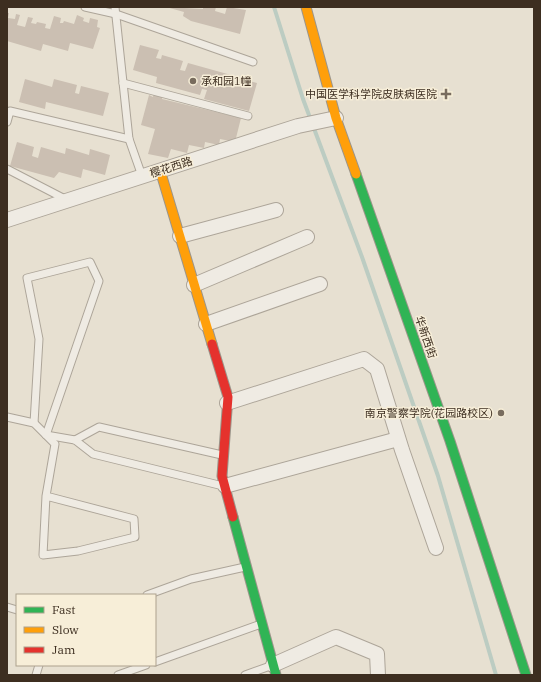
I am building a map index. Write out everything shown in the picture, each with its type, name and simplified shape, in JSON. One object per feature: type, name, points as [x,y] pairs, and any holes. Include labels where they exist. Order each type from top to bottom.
[{"type":"street","name":"华新西街","points":[[306,7],[336,118],[450,441],[526,675]]},
{"type":"street","name":"樱花西路","points":[[7,220],[298,126],[336,118]]},
{"type":"street","points":[[160,170],[228,398],[222,476],[274,670],[336,637],[377,654],[378,675]]},
{"type":"street","points":[[180,236],[276,210]]},
{"type":"street","points":[[194,285],[307,237]]},
{"type":"street","points":[[206,324],[320,284]]},
{"type":"street","points":[[227,403],[364,359],[377,370],[398,439],[436,548]]},
{"type":"street","points":[[225,486],[398,439]]},
{"type":"lane","points":[[85,7],[115,10],[253,62]]},
{"type":"lane","points":[[115,10],[129,139],[142,176]]},
{"type":"lane","points":[[123,83],[248,116]]},
{"type":"lane","points":[[7,122],[10,112],[129,139]]},
{"type":"lane","points":[[7,169],[67,200]]},
{"type":"lane","points":[[34,423],[38,339],[27,278],[90,262],[99,281],[46,435]]},
{"type":"lane","points":[[7,417],[34,423],[56,444],[46,496],[43,555],[78,551],[135,537],[134,519],[46,496]]},
{"type":"lane","points":[[74,440],[99,427],[224,456]]},
{"type":"lane","points":[[46,435],[74,440],[93,454],[225,486]]},
{"type":"lane","points":[[150,594],[191,579],[246,566]]},
{"type":"lane","points":[[156,662],[262,624]]},
{"type":"lane","points":[[118,675],[143,666]]},
{"type":"lane","points":[[245,675],[274,670]]},
{"type":"building","points":[[166,7],[203,9],[203,7],[216,7],[215,11],[225,14],[227,7],[246,10],[240,34],[191,21],[183,16],[184,12]]},
{"type":"building","points":[[7,13],[9,13],[8,18],[15,19],[16,14],[20,15],[17,25],[25,27],[28,17],[33,18],[31,23],[36,24],[37,22],[46,24],[45,28],[50,29],[54,16],[61,18],[60,23],[63,23],[64,21],[74,24],[77,15],[84,18],[83,21],[89,23],[90,18],[98,20],[97,27],[100,28],[93,49],[70,43],[68,51],[43,44],[41,51],[7,41]]},
{"type":"building","name":"承和园1幢","points":[[140,45],[159,50],[156,58],[161,59],[162,55],[183,61],[180,70],[185,71],[188,63],[231,75],[229,84],[235,85],[237,78],[257,83],[249,111],[204,99],[207,90],[202,89],[200,95],[156,83],[157,77],[133,70]]},
{"type":"building","points":[[25,79],[52,87],[54,79],[77,85],[75,93],[79,94],[81,86],[109,93],[103,116],[46,102],[45,109],[19,102]]},
{"type":"building","points":[[154,92],[163,94],[162,99],[241,118],[235,142],[220,139],[219,145],[205,142],[204,148],[189,145],[187,153],[171,149],[168,158],[148,154],[155,129],[141,125],[149,95],[153,97]]},
{"type":"building","points":[[17,142],[34,147],[32,156],[38,158],[41,147],[65,154],[66,148],[89,155],[90,149],[110,155],[105,175],[83,169],[81,178],[59,172],[54,178],[10,166]]},
{"type":"waterway","points":[[274,7],[303,99],[362,257],[438,476],[496,675]]},
{"type":"traffic: fast","points":[[356,174],[450,441],[526,675]]},
{"type":"traffic: fast","points":[[233,517],[276,675]]},
{"type":"traffic: slow","points":[[306,7],[336,118],[356,174]]},
{"type":"traffic: slow","points":[[160,170],[212,344]]},
{"type":"traffic: jam","points":[[212,344],[228,397],[222,476],[233,517]]},
{"type":"place","name":"承和园1幢","points":[[193,81]]},
{"type":"place","name":"中国医学科学院皮肤病医院","points":[[446,94]]},
{"type":"place","name":"南京警察学院(花园路校区)","points":[[501,413]]}]
